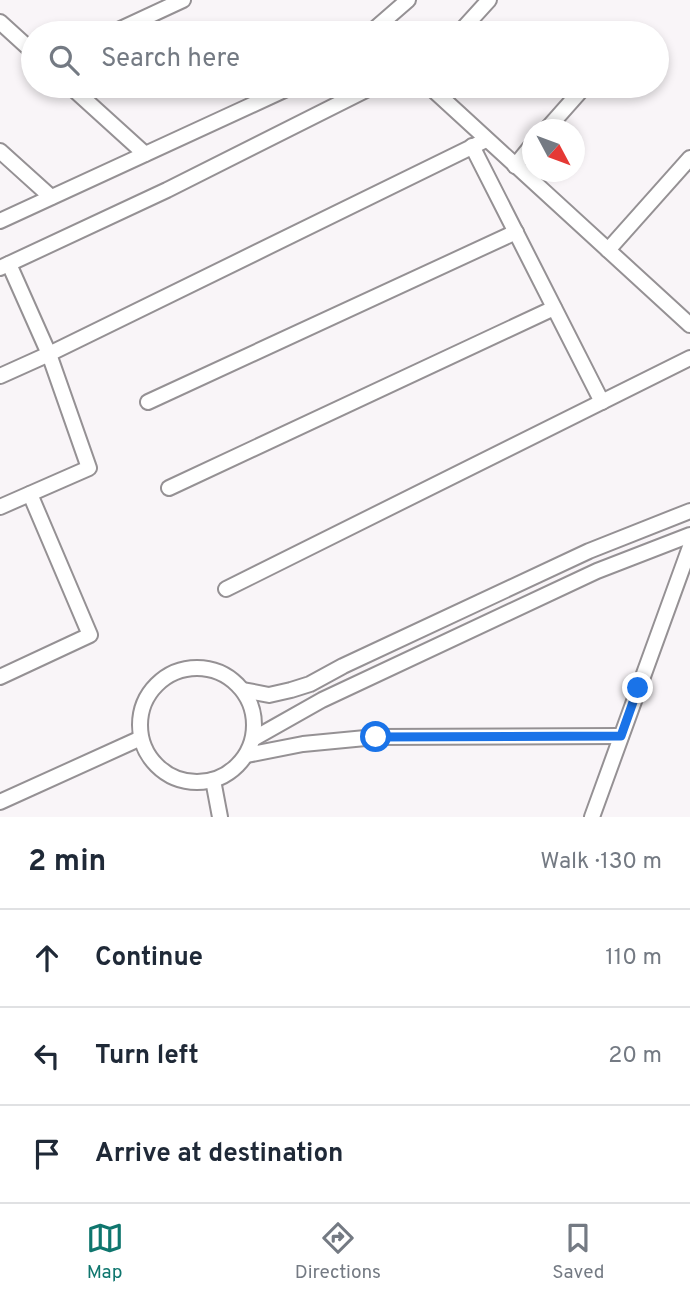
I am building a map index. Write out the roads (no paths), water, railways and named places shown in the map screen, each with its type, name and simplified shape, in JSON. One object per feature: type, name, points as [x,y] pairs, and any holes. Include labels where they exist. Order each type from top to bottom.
[{"type":"street","points":[[138,21],[183,0]]},
{"type":"street","points":[[384,21],[408,0]]},
{"type":"street","points":[[470,21],[489,0]]},
{"type":"street","points":[[0,22],[21,41]]},
{"type":"street","points":[[83,98],[145,154]]},
{"type":"street","points":[[0,221],[267,98]]},
{"type":"street","points":[[0,508],[89,468],[49,354],[4,266],[167,190],[350,98]]},
{"type":"street","points":[[440,98],[479,143],[514,166],[690,324]]},
{"type":"street","points":[[556,119],[575,98]]},
{"type":"street","points":[[479,143],[516,232],[602,402]]},
{"type":"street","points":[[0,376],[479,143]]},
{"type":"street","points":[[0,151],[51,197]]},
{"type":"street","points":[[514,166],[522,157]]},
{"type":"street","points":[[608,250],[690,158]]},
{"type":"street","points":[[148,402],[516,232]]},
{"type":"street","points":[[169,488],[554,308]]},
{"type":"street","points":[[226,589],[690,358]]},
{"type":"street","points":[[0,677],[90,635],[30,494]]},
{"type":"street","points":[[243,690],[269,695],[310,684],[589,551],[690,512]]},
{"type":"street","points":[[253,739],[322,700],[597,571],[690,535]]},
{"type":"street","points":[[592,817],[690,547]]},
{"type":"street","points":[[198,668],[215,671],[230,678],[243,690],[251,705],[255,722],[247,755],[236,768],[214,780],[188,782],[172,777],[158,767],[147,754],[141,738],[140,720],[144,704],[153,689],[173,674],[198,668]]},
{"type":"street","points":[[247,755],[303,744],[376,737],[621,736]]},
{"type":"street","points":[[0,802],[141,738]]},
{"type":"street","points":[[214,780],[220,817]]}]
